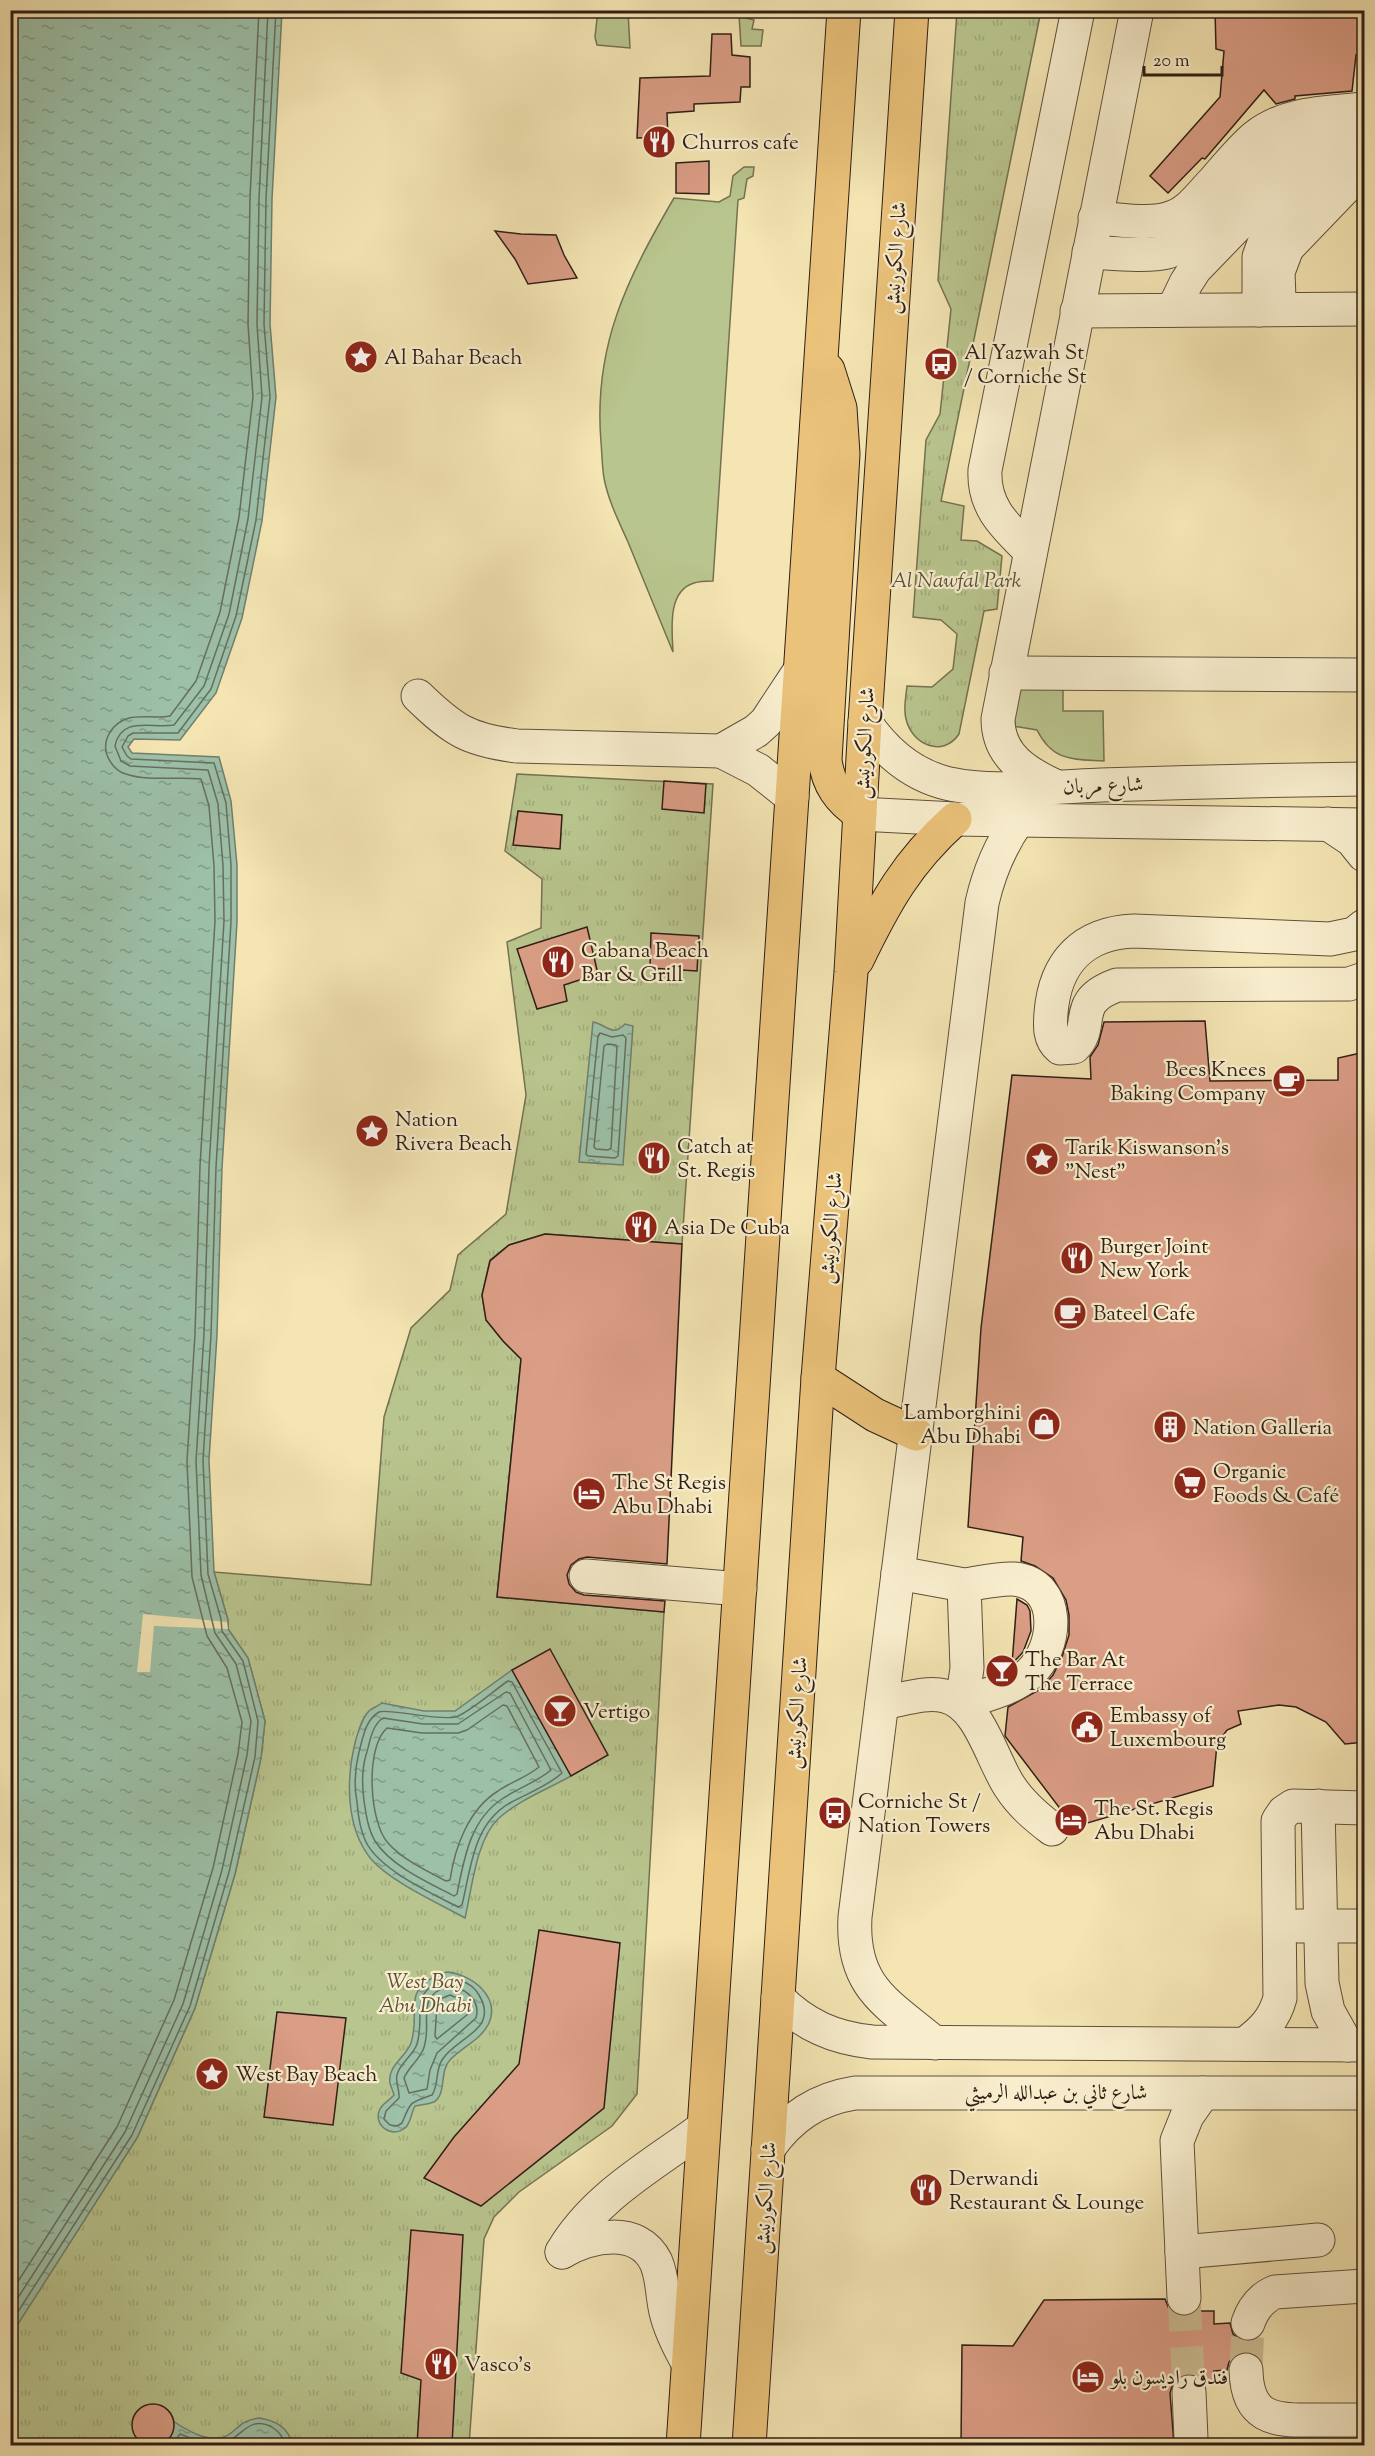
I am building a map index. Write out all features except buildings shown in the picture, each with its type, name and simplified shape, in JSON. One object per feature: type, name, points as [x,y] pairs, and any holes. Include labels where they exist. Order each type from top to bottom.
[{"type":"main road","points":[[683,2445],[844,10]]},
{"type":"main road","name":"شارع الكورنيش","points":[[749,2445],[818,1378],[851,972],[865,722],[912,10]]},
{"type":"main road","points":[[822,355],[840,408],[843,454],[825,760],[833,789],[848,806],[860,814]]},
{"type":"main road","points":[[851,972],[891,893],[907,869],[955,819]]},
{"type":"main road","points":[[818,1378],[875,1415],[916,1434]]},
{"type":"street","points":[[1030,550],[991,507],[986,495],[985,470],[1078,10]]},
{"type":"street","points":[[1057,787],[1019,766],[1006,752],[1001,742],[998,719],[1137,10]]},
{"type":"street","points":[[1095,218],[1153,221],[1171,218],[1188,209],[1254,138],[1286,120],[1310,115],[1359,117]]},
{"type":"street","points":[[1089,252],[1165,253],[1184,245],[1207,224],[1310,115]]},
{"type":"street","points":[[1269,310],[1259,257],[1268,232],[1359,117]]},
{"type":"street","points":[[1173,310],[1195,270],[1359,117]]},
{"type":"street","points":[[1269,310],[1278,272],[1287,248],[1365,168]]},
{"type":"street","points":[[1077,311],[1365,309]]},
{"type":"street","points":[[721,751],[756,731],[766,722],[801,669]]},
{"type":"street","points":[[1006,673],[1365,675]]},
{"type":"street","points":[[418,696],[445,722],[472,736],[494,743],[517,746],[721,751],[758,770],[792,797]]},
{"type":"street","name":"شارع مربان","points":[[865,722],[886,749],[899,760],[928,777],[943,782],[976,787],[1057,787],[1225,780],[1365,778]]},
{"type":"street","name":"شارع مربان","points":[[860,814],[955,819],[1365,825]]},
{"type":"street","points":[[935,2043],[871,1987],[861,1969],[855,1950],[855,1917],[982,903],[995,859],[1018,820]]},
{"type":"street","points":[[1328,824],[1352,840],[1365,855]]},
{"type":"street","points":[[1357,981],[1117,985],[1098,994],[1090,1003],[1085,1013],[1081,1036],[1074,1047],[1060,1048],[1051,1036],[1051,1005],[1057,979],[1074,954],[1101,936],[1134,931],[1330,939],[1354,934],[1365,926]]},
{"type":"street","points":[[1330,939],[1357,981]]},
{"type":"street","points":[[898,1573],[964,1585],[1014,1579],[1039,1590],[1048,1601],[1051,1620],[1046,1648],[1038,1664],[1029,1674],[1011,1686],[962,1703]]},
{"type":"street","points":[[586,1576],[740,1589]]},
{"type":"street","points":[[962,1703],[967,1668],[964,1585]]},
{"type":"street","points":[[882,1703],[928,1695],[945,1696],[962,1703],[991,1746],[998,1766],[1020,1801],[1052,1829]]},
{"type":"street","points":[[1245,2044],[1264,2029],[1277,2010],[1281,1986],[1278,1821],[1284,1812],[1293,1806],[1365,1808]]},
{"type":"street","points":[[1318,1806],[1324,1997],[1332,2019],[1356,2045]]},
{"type":"street","points":[[1280,1926],[1365,1926]]},
{"type":"street","points":[[778,1998],[802,2019],[834,2035],[872,2042],[1356,2045]]},
{"type":"street","name":"شارع ثاني بن عبدالله الرميثي","points":[[768,2149],[787,2124],[806,2110],[826,2100],[855,2092],[1365,2093]]},
{"type":"street","points":[[1145,2093],[1163,2116],[1177,2141]]},
{"type":"street","points":[[1184,2298],[1177,2141],[1187,2115],[1203,2093]]},
{"type":"street","points":[[688,2363],[666,2313],[655,2260],[642,2246],[626,2238],[604,2237],[582,2241],[562,2252],[574,2231],[608,2197],[704,2128]]},
{"type":"street","points":[[1182,2252],[1318,2240]]},
{"type":"street","points":[[1248,2323],[1255,2307],[1275,2292],[1365,2286]]},
{"type":"street","points":[[1246,2370],[1246,2381],[1252,2399],[1267,2415],[1287,2421],[1365,2420]]},
{"type":"street","points":[[1189,2392],[1191,2439]]},
{"type":"green space","points":[[598,10],[628,11],[630,48],[597,45],[595,37]]},
{"type":"green space","points":[[706,11],[747,11],[746,18],[754,20],[752,29],[763,30],[761,46],[741,46],[739,15]]},
{"type":"green space","name":"Al Nawfal Park","points":[[957,11],[1041,11],[941,501],[964,506],[961,540],[977,541],[1002,556],[997,609],[984,611],[959,734],[952,741],[937,747],[921,742],[915,736],[909,728],[905,707],[907,686],[932,687],[953,669],[957,634],[941,620],[913,617],[926,440],[940,414],[951,309],[938,280]]},
{"type":"green space","points":[[744,167],[754,167],[753,176],[747,179],[744,198],[738,200],[713,581],[694,583],[685,587],[679,594],[673,612],[673,652],[614,511],[606,486],[602,464],[600,407],[602,375],[608,344],[628,285],[674,198],[719,202],[730,196],[733,176]]},
{"type":"green space","points":[[1063,687],[1063,711],[1103,711],[1104,761],[1065,757],[1050,748],[1037,730],[1006,725],[1016,692],[1022,688]]},
{"type":"green space","name":"West Bay Abu Dhabi","points":[[517,774],[713,784],[682,1244],[545,1234],[509,1245],[490,1260],[482,1295],[486,1320],[521,1359],[497,1597],[664,1612],[637,2094],[612,2126],[519,2192],[494,2217],[484,2239],[469,2445],[11,2445],[10,2335],[137,2138],[195,2008],[235,1874],[261,1758],[265,1721],[248,1658],[228,1629],[228,1620],[214,1572],[371,1585],[384,1417],[411,1328],[450,1290],[458,1255],[506,1214],[526,1095],[507,942],[541,928],[542,879],[505,851]]},
{"type":"water","points":[[11,11],[282,11],[272,199],[270,324],[276,397],[262,521],[242,618],[216,693],[180,740],[134,739],[128,747],[132,753],[219,757],[231,801],[237,865],[237,922],[222,1168],[217,1335],[209,1460],[214,1572],[228,1620],[228,1629],[248,1658],[265,1721],[261,1758],[235,1874],[195,2008],[137,2138],[11,2335]]},
{"type":"water","points":[[593,1022],[613,1030],[625,1024],[633,1026],[623,1165],[579,1162]]},
{"type":"water","points":[[512,1670],[571,1776],[515,1806],[491,1827],[476,1865],[465,1918],[402,1884],[371,1859],[362,1846],[352,1817],[350,1769],[358,1732],[370,1710],[382,1703],[424,1711],[455,1711]]},
{"type":"water","points":[[447,1972],[466,1977],[488,1996],[491,2015],[488,2025],[480,2035],[450,2060],[438,2098],[432,2103],[415,2106],[405,2128],[400,2131],[389,2131],[381,2125],[378,2115],[381,2107],[394,2095],[390,2083],[391,2072],[411,2043],[417,1993],[422,1985],[432,1978]]},
{"type":"water","points":[[259,2418],[281,2426],[288,2434],[291,2445],[159,2445],[170,2436],[173,2421],[201,2436],[217,2438],[224,2437],[240,2425]]},
{"type":"pier","points":[[143,1614],[227,1622],[228,1629],[154,1626],[150,1672],[137,1672]]},
{"type":"tunnel","points":[[1184,2298],[1189,2392]]},
{"type":"tunnel","points":[[1246,2370],[1248,2323]]},
{"type":"place","name":"Churros cafe","points":[[659,142]]},
{"type":"place","name":"Al Bahar Beach","points":[[361,357]]},
{"type":"place","name":"Al Yazwah St / Corniche St","points":[[941,364]]},
{"type":"place","name":"Cabana Beach Bar & Grill","points":[[558,962]]},
{"type":"place","name":"Bees Knees Baking Company","points":[[1289,1081]]},
{"type":"place","name":"Nation Rivera Beach","points":[[372,1131]]},
{"type":"place","name":"Catch at St. Regis","points":[[654,1158]]},
{"type":"place","name":"Tarik Kiswanson's \"Nest\"","points":[[1042,1159]]},
{"type":"place","name":"Asia De Cuba","points":[[641,1227]]},
{"type":"place","name":"Burger Joint New York","points":[[1077,1258]]},
{"type":"place","name":"Bateel Cafe","points":[[1070,1313]]},
{"type":"place","name":"Lamborghini Abu Dhabi","points":[[1044,1424]]},
{"type":"place","name":"Nation Galleria","points":[[1170,1427]]},
{"type":"place","name":"Organic Foods & Café","points":[[1190,1483]]},
{"type":"place","name":"The St Regis Abu Dhabi","points":[[589,1494]]},
{"type":"place","name":"The Bar At The Terrace","points":[[1002,1671]]},
{"type":"place","name":"Vertigo","points":[[560,1711]]},
{"type":"place","name":"Embassy of Luxembourg","points":[[1087,1727]]},
{"type":"place","name":"Corniche St / Nation Towers","points":[[835,1813]]},
{"type":"place","name":"The St. Regis Abu Dhabi","points":[[1071,1820]]},
{"type":"place","name":"West Bay Beach","points":[[212,2074]]},
{"type":"place","name":"Derwandi Restaurant & Lounge","points":[[926,2190]]},
{"type":"place","name":"Vasco's","points":[[441,2364]]},
{"type":"place","name":"فندق راديسون بلو","points":[[1088,2377]]}]
